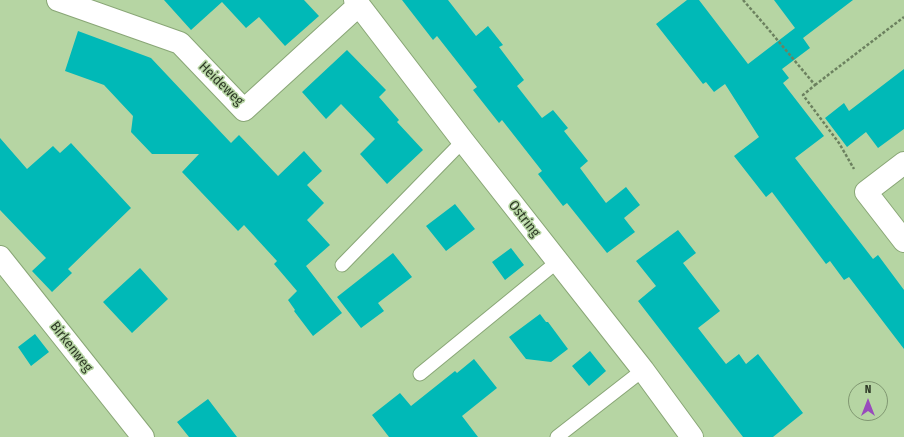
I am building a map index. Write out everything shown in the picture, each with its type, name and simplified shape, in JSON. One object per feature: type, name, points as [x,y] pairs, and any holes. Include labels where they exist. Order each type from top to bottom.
[{"type":"street","name":"Heideweg","points":[[58,0],[180,43],[244,110],[357,2]]},
{"type":"street","name":"Ostring","points":[[357,2],[557,262],[643,370],[692,437]]},
{"type":"street","points":[[904,163],[866,192],[904,241]]},
{"type":"street","name":"Birkenweg","points":[[0,257],[142,437]]},
{"type":"lane","points":[[342,265],[463,141]]},
{"type":"lane","points":[[420,374],[557,262]]},
{"type":"lane","points":[[557,437],[643,370]]},
{"type":"path","points":[[743,0],[815,85]]},
{"type":"path","points":[[866,192],[838,144],[803,95],[904,17]]},
{"type":"building","points":[[164,0],[304,0],[319,16],[285,46],[259,17],[246,28],[222,2],[191,30]]},
{"type":"building","points":[[402,0],[448,0],[476,36],[488,26],[503,45],[499,47],[524,80],[517,86],[542,118],[553,110],[568,128],[564,131],[588,161],[580,168],[606,203],[626,187],[640,205],[624,218],[635,232],[607,253],[567,203],[563,206],[538,174],[542,171],[502,120],[499,123],[473,90],[477,87],[437,36],[433,40]]},
{"type":"building","points":[[687,0],[699,0],[748,64],[795,28],[774,0],[853,0],[803,38],[810,48],[782,69],[789,78],[783,83],[824,136],[795,158],[873,259],[878,255],[904,290],[904,349],[849,277],[844,280],[830,261],[826,264],[772,192],[766,197],[734,156],[759,137],[725,84],[714,92],[706,82],[703,84],[656,24]]},
{"type":"building","points":[[78,31],[151,58],[231,143],[239,135],[278,176],[304,151],[322,171],[307,185],[324,203],[307,220],[330,245],[306,266],[342,313],[313,336],[294,311],[295,310],[288,300],[297,291],[274,264],[277,261],[244,225],[238,231],[182,172],[199,154],[152,154],[131,132],[133,116],[104,85],[65,71]]},
{"type":"building","points":[[347,50],[386,90],[379,97],[399,120],[397,122],[423,150],[387,184],[360,154],[375,139],[341,104],[326,119],[302,92]]},
{"type":"building","points":[[904,69],[904,129],[878,148],[866,132],[847,147],[825,118],[844,103],[849,111]]},
{"type":"building","points":[[0,138],[27,169],[53,146],[60,153],[71,143],[131,208],[68,269],[72,273],[52,292],[32,271],[46,258],[0,210]]},
{"type":"building","points":[[455,204],[475,229],[446,251],[426,226]]},
{"type":"building","points":[[678,230],[696,253],[683,263],[720,311],[698,328],[726,364],[739,354],[746,364],[758,354],[803,413],[773,437],[743,437],[638,301],[656,286],[636,261]]},
{"type":"building","points":[[511,248],[524,265],[505,280],[492,262]]},
{"type":"building","points":[[393,253],[412,277],[378,303],[384,311],[361,328],[337,297]]},
{"type":"building","points":[[140,268],[168,299],[132,333],[103,302]]},
{"type":"building","points":[[540,314],[546,322],[548,322],[568,349],[551,362],[526,359],[509,337]]},
{"type":"building","points":[[35,334],[49,352],[31,366],[18,347]]},
{"type":"building","points":[[590,351],[606,371],[589,386],[572,366]]},
{"type":"building","points":[[474,359],[497,388],[462,416],[478,437],[389,437],[372,415],[400,393],[411,406],[455,371],[457,373]]},
{"type":"building","points":[[208,399],[237,437],[189,437],[177,422]]}]
